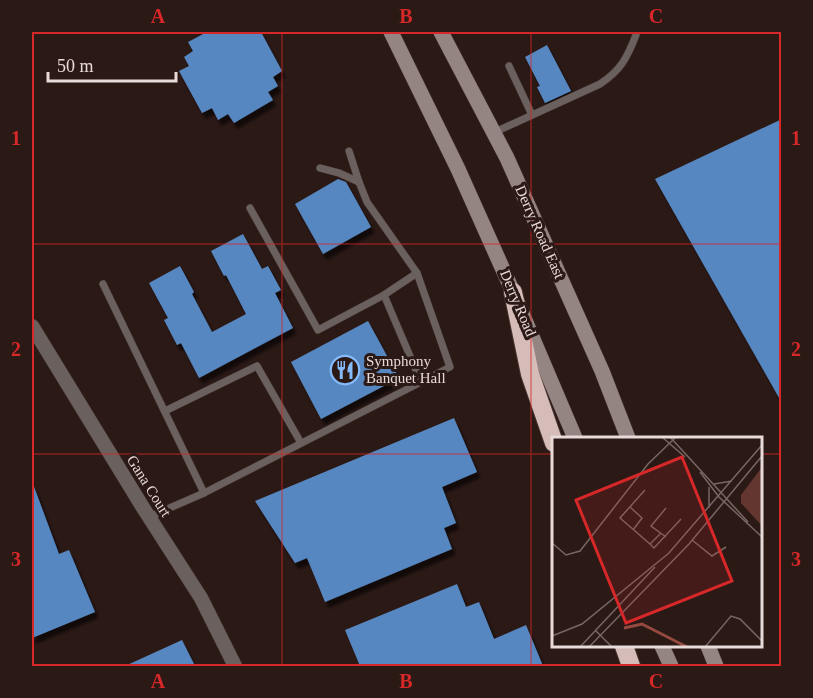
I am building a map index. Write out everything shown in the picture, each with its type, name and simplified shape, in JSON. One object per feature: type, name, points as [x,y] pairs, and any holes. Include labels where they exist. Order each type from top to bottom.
[{"type":"highway","points":[[513,292],[530,374],[552,437]]},
{"type":"highway","points":[[625,647],[631,666]]},
{"type":"main road","name":"Derry Road","points":[[391,32],[458,169],[575,437]]},
{"type":"main road","name":"Derry Road East","points":[[441,32],[507,158],[602,371],[628,437]]},
{"type":"main road","points":[[663,647],[671,666]]},
{"type":"main road","points":[[709,647],[716,666]]},
{"type":"street","name":"Gana Court","points":[[32,326],[201,598],[235,666]]},
{"type":"lane","points":[[493,133],[600,84],[613,75],[627,57],[636,32]]},
{"type":"lane","points":[[509,66],[532,115]]},
{"type":"lane","points":[[149,517],[204,493],[450,367],[417,273],[367,201],[358,182],[349,151]]},
{"type":"lane","points":[[320,168],[339,173],[358,182]]},
{"type":"lane","points":[[250,208],[318,330],[384,295],[417,273]]},
{"type":"lane","points":[[103,284],[204,493]]},
{"type":"lane","points":[[384,295],[420,382]]},
{"type":"lane","points":[[165,411],[257,366],[301,443]]},
{"type":"building","points":[[207,32],[261,32],[282,71],[273,77],[278,86],[268,92],[273,100],[234,123],[228,114],[218,120],[212,108],[202,113],[179,71],[189,66],[184,57],[193,51],[188,42]]},
{"type":"building","points":[[547,45],[571,91],[545,103],[537,87],[540,86],[525,57]]},
{"type":"building","points":[[782,119],[782,403],[655,179]]},
{"type":"building","points":[[338,179],[346,182],[371,227],[323,254],[295,204]]},
{"type":"building","points":[[243,234],[262,269],[268,266],[281,290],[275,293],[293,328],[199,378],[181,343],[177,345],[164,320],[168,318],[149,283],[180,266],[212,332],[246,314],[211,251]]},
{"type":"building","name":"Symphony Banquet Hall","points":[[368,321],[399,378],[321,419],[291,362]]},
{"type":"building","points":[[454,418],[477,472],[442,487],[456,523],[444,528],[452,549],[325,602],[307,558],[295,563],[255,501]]},
{"type":"building","points":[[32,485],[59,554],[69,550],[95,612],[32,638]]},
{"type":"building","points":[[457,584],[466,607],[479,602],[494,639],[526,625],[543,666],[360,666],[345,630]]},
{"type":"building","points":[[182,640],[195,666],[125,666]]},
{"type":"place","name":"Symphony Banquet Hall","points":[[345,370]]}]
